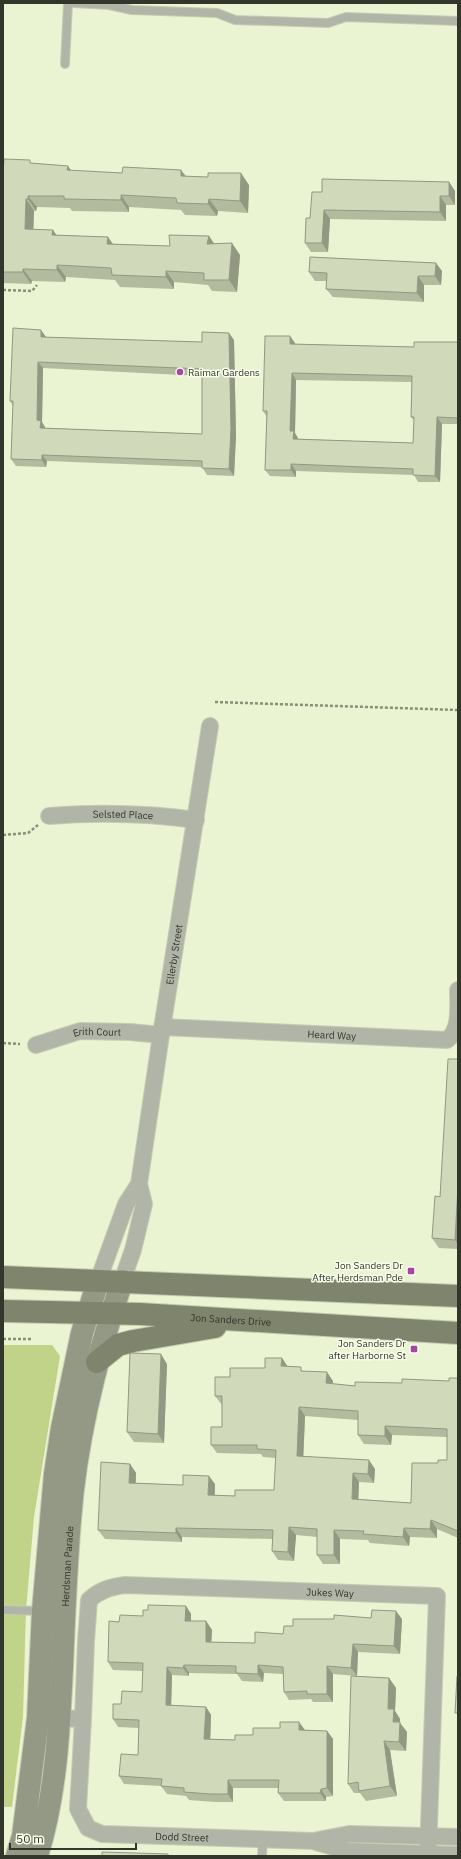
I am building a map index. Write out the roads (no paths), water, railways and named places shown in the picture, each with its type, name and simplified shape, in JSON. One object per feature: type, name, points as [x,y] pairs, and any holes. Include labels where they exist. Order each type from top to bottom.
[{"type":"main road","points":[[3,1277],[458,1296]]},
{"type":"main road","name":"Herdsman Parade","points":[[37,1856],[50,1808],[49,1718],[53,1611],[54,1474],[62,1428],[87,1313],[98,1281]]},
{"type":"main road","name":"Herdsman Parade","points":[[53,1611],[81,1431],[97,1362],[111,1313],[122,1282]]},
{"type":"main road","name":"Jon Sanders Drive","points":[[3,1311],[111,1313],[256,1320],[458,1333]]},
{"type":"main road","points":[[97,1362],[118,1345],[133,1341],[256,1320]]},
{"type":"main road","name":"Herdsman Parade","points":[[17,1856],[23,1836],[49,1718]]},
{"type":"street","name":"Ellerby Street","points":[[122,1282],[133,1250],[144,1204],[139,1184],[161,1031],[210,726]]},
{"type":"street","name":"Selsted Place","points":[[49,816],[122,813],[160,815],[196,820]]},
{"type":"street","name":"Heard Way","points":[[161,1031],[447,1040],[453,1036],[455,1031],[458,990]]},
{"type":"street","name":"Erith Court","points":[[36,1045],[80,1031],[161,1031]]},
{"type":"street","name":"Ellerby Street","points":[[98,1281],[126,1204],[139,1184]]},
{"type":"street","name":"Jukes Way","points":[[82,1719],[89,1600],[98,1592],[110,1587],[124,1585],[437,1596],[422,1836],[418,1854]]},
{"type":"street","points":[[49,1718],[82,1719]]},
{"type":"street","name":"Dodd Street","points":[[82,1719],[78,1809],[88,1828],[102,1834],[118,1836],[313,1841],[349,1834],[458,1837]]},
{"type":"street","points":[[391,1854],[392,1835]]},
{"type":"street","name":"Dodd Street","points":[[313,1841],[348,1851],[391,1854],[458,1855]]},
{"type":"lane","points":[[65,64],[68,3]]},
{"type":"lane","points":[[74,3],[109,5],[132,10],[217,13],[236,20],[328,23],[346,17],[458,22]]},
{"type":"lane","points":[[3,1610],[53,1611]]},
{"type":"lane","points":[[262,1856],[263,1839]]},
{"type":"place","name":"Raimar Gardens","points":[[180,372]]},
{"type":"place","name":"Jon Sanders Dr After Herdsman Pde","points":[[411,1271]]},
{"type":"place","name":"Jon Sanders Dr after Harborne St","points":[[414,1349]]}]
